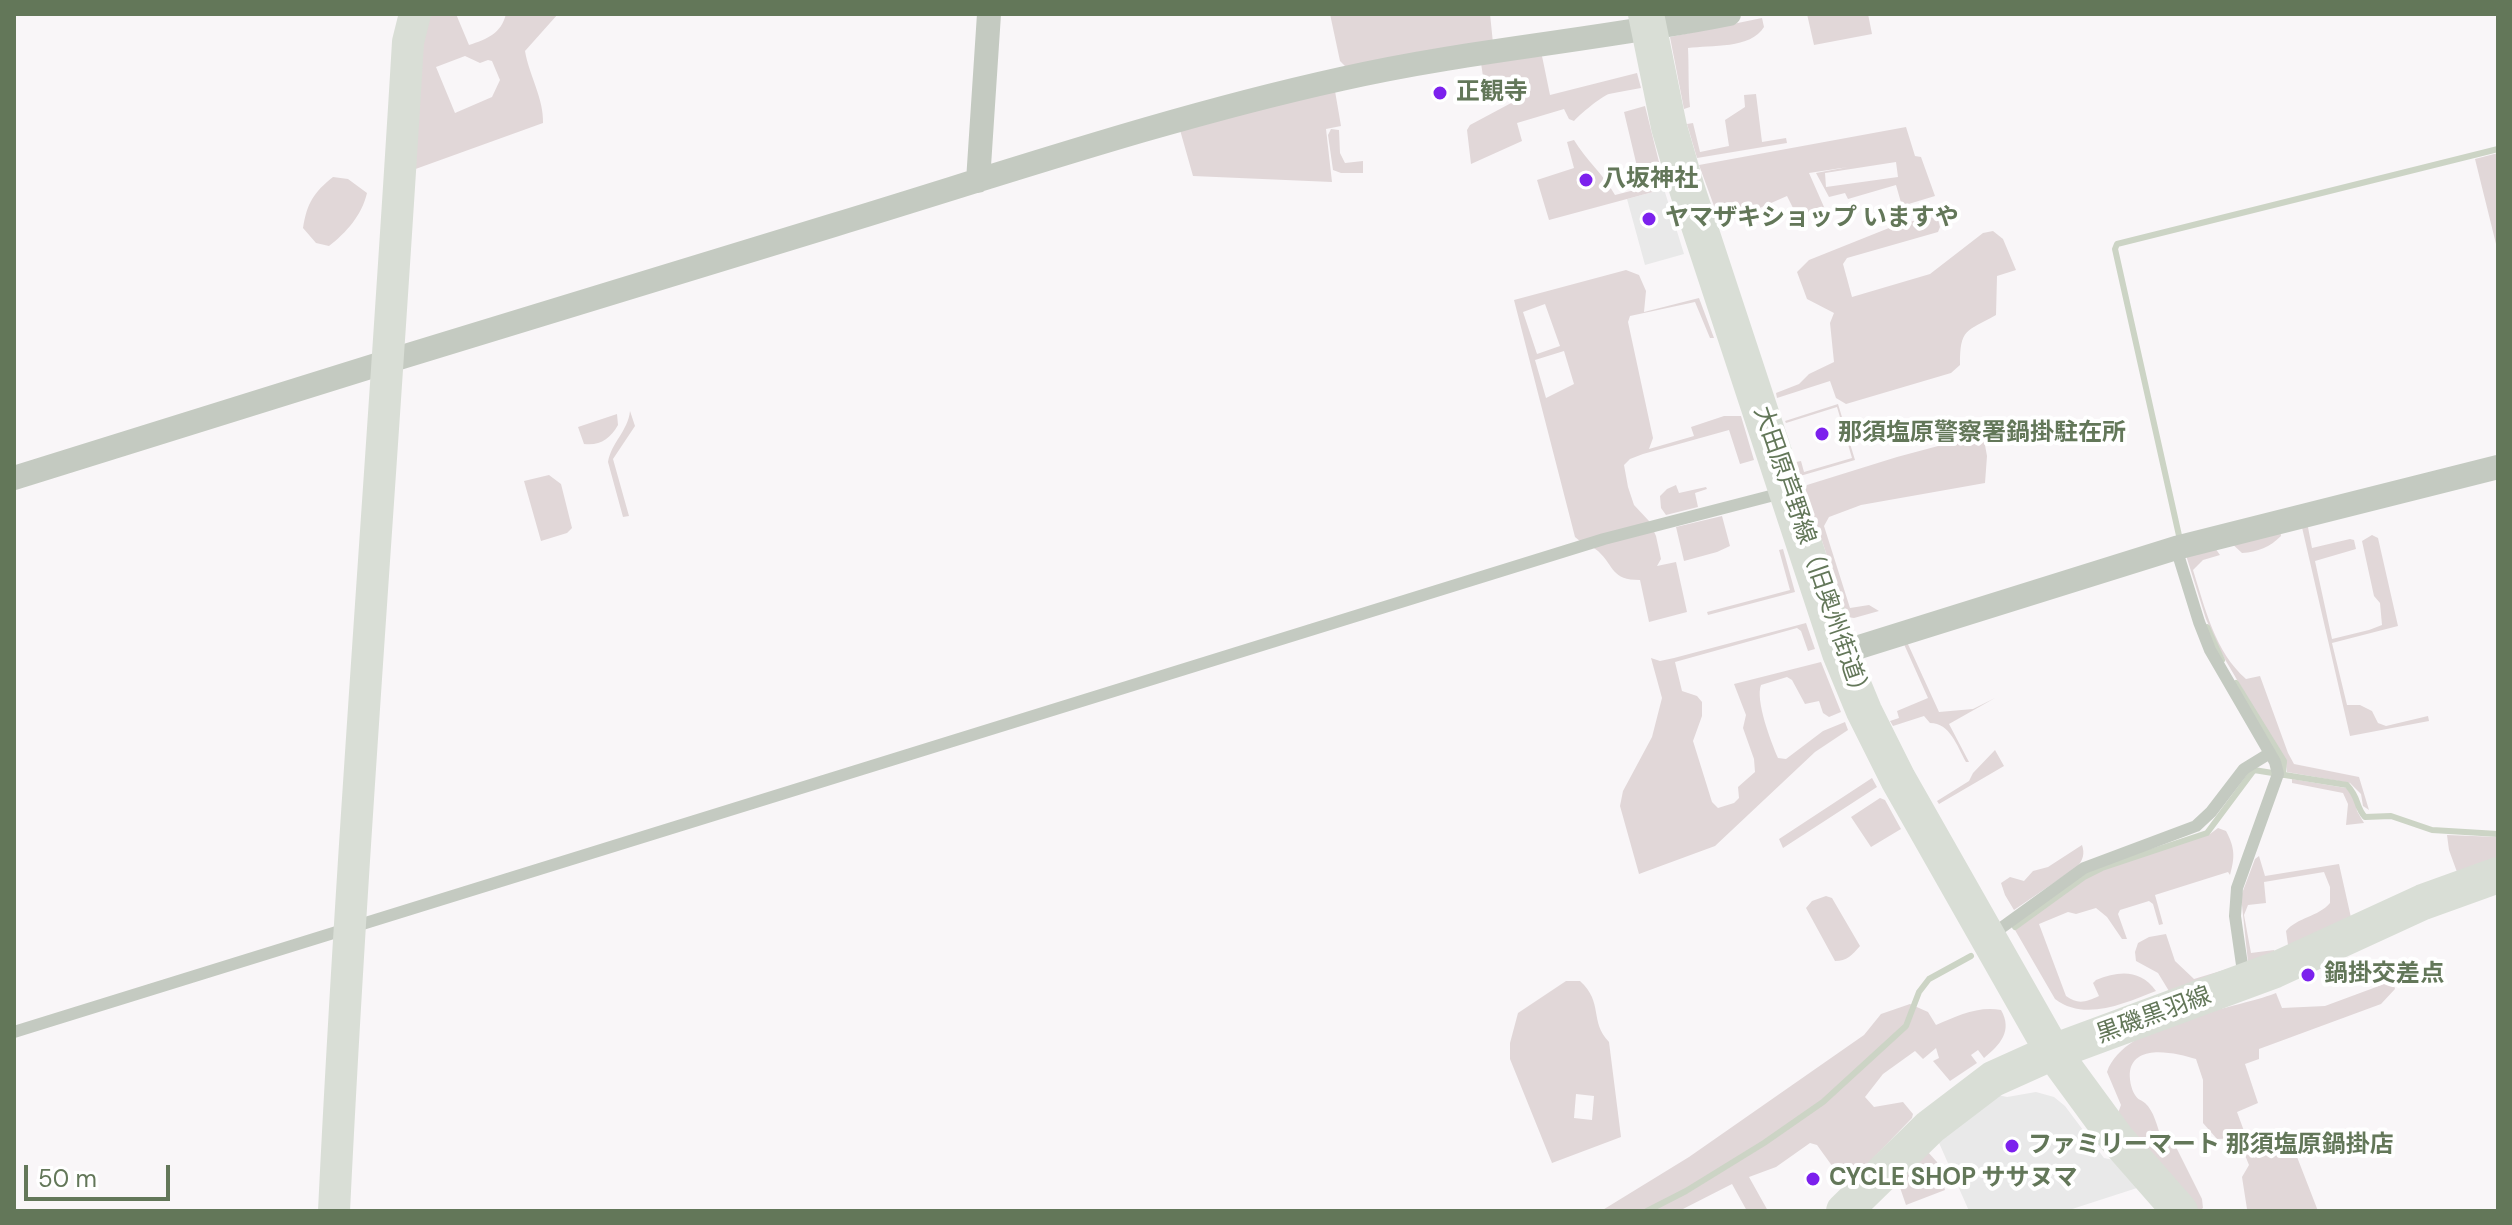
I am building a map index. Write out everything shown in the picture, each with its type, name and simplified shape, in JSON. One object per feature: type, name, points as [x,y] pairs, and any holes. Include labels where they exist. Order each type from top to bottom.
[{"type":"main road","name":"大田原芦野線（旧奥州街道）","points":[[1647,22],[1669,127],[1687,189],[1840,653],[1864,711],[1898,779],[2053,1052],[2116,1138],[2180,1211]]},
{"type":"main road","name":"黒磯黒羽線","points":[[1844,1211],[1930,1127],[1993,1079],[2053,1052],[2245,982],[2423,902],[2498,875]]},
{"type":"street","points":[[334,1211],[348,930],[390,360],[408,42],[415,14]]},
{"type":"street","points":[[978,181],[989,14]]},
{"type":"street","points":[[14,478],[390,360],[1167,124],[1342,78],[1647,22],[1729,14]]},
{"type":"street","points":[[1840,653],[2176,548],[2498,467]]},
{"type":"lane","points":[[14,1032],[1604,539],[1788,492]]},
{"type":"lane","points":[[2176,548],[2210,650],[2270,753],[2278,774],[2237,888],[2235,916],[2245,982]]},
{"type":"lane","points":[[1988,938],[2084,868],[2196,826],[2211,812],[2244,769],[2270,753]]},
{"type":"shaded area","points":[[422,14],[456,14],[469,45],[497,31],[506,14],[558,14],[525,51],[541,105],[543,123],[410,171]],"holes":[[[465,56],[480,63],[492,61],[500,80],[492,97],[455,113],[436,67]]]},
{"type":"shaded area","points":[[1330,14],[1490,14],[1493,43],[1346,67],[1340,61]]},
{"type":"shaded area","points":[[1807,14],[1868,14],[1872,34],[1814,45]]},
{"type":"shaded area","points":[[1762,18],[1764,27],[1750,39],[1730,45],[1688,48],[1690,107],[1684,109],[1670,37]]},
{"type":"shaded area","points":[[1542,56],[1550,95],[1637,73],[1641,88],[1606,95],[1574,121],[1569,119],[1564,109],[1517,123],[1522,141],[1471,164],[1467,130],[1470,125],[1513,102],[1506,91],[1484,83],[1481,63]]},
{"type":"shaded area","points":[[1335,91],[1341,126],[1326,129],[1332,182],[1193,176],[1180,130]]},
{"type":"shaded area","points":[[1756,94],[1762,142],[1786,138],[1787,143],[1697,158],[1687,124],[1693,123],[1700,152],[1729,146],[1725,120],[1745,107],[1744,95]]},
{"type":"shaded area","points":[[1645,106],[1661,170],[1639,175],[1624,112]]},
{"type":"shaded area","points":[[1906,127],[1915,156],[1921,157],[1935,196],[1902,206],[1896,185],[1848,199],[1845,193],[1829,197],[1816,173],[1848,167],[1809,173],[1824,207],[1797,216],[1787,196],[1721,225],[1699,165]],"holes":[[[1896,162],[1898,177],[1826,187],[1825,173]]]},
{"type":"shaded area","points":[[1331,129],[1339,130],[1340,153],[1345,163],[1363,161],[1363,173],[1333,170],[1328,135]]},
{"type":"shaded area","points":[[1574,140],[1615,195],[1662,183],[1664,189],[1549,220],[1537,180],[1574,168],[1567,142]]},
{"type":"shaded area","points":[[2498,153],[2498,252],[2475,159]]},
{"type":"shaded area","points":[[333,177],[348,179],[367,193],[352,223],[329,246],[316,243],[303,228],[312,199]]},
{"type":"shaded area","points":[[1664,189],[1684,254],[1645,265],[1627,199]]},
{"type":"shaded area","points":[[1929,217],[1938,219],[1938,232],[1847,258],[1843,264],[1852,297],[1930,274],[1983,233],[1993,231],[2003,239],[2016,270],[1997,276],[1996,315],[1963,337],[1960,365],[1951,373],[1846,404],[1836,398],[1830,381],[1777,398],[1776,393],[1799,384],[1809,374],[1834,362],[1830,323],[1834,313],[1807,299],[1797,272],[1809,260],[1894,226]]},
{"type":"shaded area","points":[[1626,270],[1639,275],[1646,291],[1644,312],[1699,298],[1714,338],[1710,338],[1695,302],[1630,316],[1628,322],[1653,438],[1649,449],[1694,436],[1691,427],[1724,416],[1741,416],[1754,460],[1740,464],[1729,430],[1643,454],[1624,465],[1634,505],[1649,521],[1656,536],[1661,559],[1657,566],[1676,562],[1687,612],[1649,622],[1640,580],[1618,575],[1598,551],[1575,537],[1514,300]],"holes":[[[1545,304],[1560,346],[1537,354],[1523,312]],[[1564,351],[1574,384],[1546,398],[1535,360]]]},
{"type":"shaded area","points":[[1838,404],[1855,460],[1800,476],[1796,462],[1801,461],[1804,472],[1852,458],[1837,407],[1785,421]]},
{"type":"shaded area","points":[[630,411],[635,426],[613,459],[629,516],[623,517],[608,462]]},
{"type":"shaded area","points":[[617,414],[618,425],[608,438],[600,443],[584,444],[578,427]]},
{"type":"shaded area","points":[[1983,434],[1987,456],[1985,483],[1861,505],[1829,517],[1824,526],[1850,608],[1869,605],[1879,611],[1847,617],[1805,489],[1807,485]]},
{"type":"shaded area","points":[[549,475],[561,484],[572,528],[567,533],[541,541],[524,481]]},
{"type":"shaded area","points":[[1676,485],[1679,493],[1707,489],[1695,493],[1698,507],[1666,515],[1661,508],[1660,496]]},
{"type":"shaded area","points":[[1722,516],[1730,546],[1684,561],[1676,527]]},
{"type":"shaded area","points":[[2307,522],[2312,548],[2350,539],[2354,540],[2356,549],[2315,561],[2332,639],[2382,625],[2380,603],[2374,596],[2362,541],[2372,535],[2378,538],[2398,626],[2332,643],[2347,705],[2360,705],[2372,711],[2378,723],[2386,726],[2428,716],[2429,721],[2350,736],[2301,523]]},
{"type":"shaded area","points":[[2280,528],[2281,536],[2277,540],[2253,551],[2242,553],[2229,541]]},
{"type":"shaded area","points":[[2213,545],[2220,555],[2203,560],[2193,570],[2212,629],[2226,656],[2246,679],[2260,676],[2294,764],[2359,777],[2369,810],[2363,806],[2361,794],[2350,783],[2287,772],[2286,763],[2223,656],[2206,619],[2185,552]]},
{"type":"shaded area","points":[[1783,549],[1795,592],[1708,615],[1707,612],[1790,590],[1779,550]]},
{"type":"shaded area","points":[[1806,623],[1815,649],[1808,651],[1797,628],[1675,662],[1682,691],[1697,696],[1702,702],[1702,716],[1693,741],[1712,802],[1718,808],[1734,803],[1739,798],[1738,787],[1755,772],[1754,759],[1743,728],[1746,715],[1734,684],[1821,662],[1841,712],[1829,717],[1823,713],[1819,701],[1805,704],[1792,680],[1787,677],[1761,685],[1762,710],[1775,751],[1778,758],[1786,759],[1823,731],[1845,722],[1848,730],[1815,752],[1715,846],[1639,874],[1620,806],[1623,791],[1652,737],[1662,698],[1651,658],[1660,661],[1674,658]]},
{"type":"shaded area","points":[[1903,642],[1907,642],[1939,712],[1973,709],[1995,698],[1949,724],[1969,762],[1966,762],[1948,731],[1930,723],[1924,716],[1893,726],[1890,721],[1899,718],[1897,711],[1928,698]]},
{"type":"shaded area","points":[[1995,750],[2004,766],[1939,804],[1937,801],[1969,781]]},
{"type":"shaded area","points":[[1872,778],[1877,787],[1783,848],[1779,839]]},
{"type":"shaded area","points":[[2292,779],[2346,788],[2355,797],[2357,811],[2364,823],[2346,825],[2348,804],[2343,793],[2292,783]]},
{"type":"shaded area","points":[[1880,798],[1885,800],[1901,829],[1871,847],[1851,817]]},
{"type":"shaded area","points":[[2218,828],[2226,831],[2233,848],[2230,875],[2228,872],[2155,895],[2163,924],[2159,925],[2153,904],[2149,901],[2120,910],[2118,914],[2127,939],[2122,939],[2107,917],[2096,908],[2076,914],[2068,912],[2039,924],[2066,996],[2070,999],[2082,1002],[2099,996],[2093,983],[2096,980],[2121,974],[2136,975],[2156,991],[2118,1005],[2092,1010],[2067,1006],[2055,999],[2015,930],[2101,870],[2210,834]]},
{"type":"shaded area","points":[[2447,835],[2498,837],[2498,858],[2457,872]]},
{"type":"shaded area","points":[[2082,845],[2083,857],[2077,867],[2014,910],[2001,883],[2010,877],[2024,881],[2033,871],[2048,867]]},
{"type":"shaded area","points":[[2259,856],[2265,876],[2339,864],[2352,922],[2289,952],[2286,931],[2330,903],[2330,887],[2324,872],[2264,882],[2266,903],[2248,905],[2244,915],[2251,953],[2274,950],[2277,957],[2248,962],[2241,896],[2255,859]]},
{"type":"shaded area","points":[[1826,896],[1832,898],[1860,946],[1843,960],[1835,961],[1806,908],[1812,901]]},
{"type":"shaded area","points":[[2166,934],[2175,961],[2194,979],[2237,966],[2172,996],[2158,973],[2136,961],[2135,952],[2138,943]]},
{"type":"shaded area","points":[[2391,973],[2395,989],[2381,1004],[2259,1049],[2259,1059],[2245,1064],[2258,1103],[2237,1112],[2254,1158],[2292,1144],[2318,1211],[2244,1211],[2247,1209],[2242,1177],[2249,1165],[2238,1138],[2217,1139],[2203,1123],[2203,1080],[2196,1059],[2157,1052],[2140,1056],[2133,1062],[2130,1074],[2134,1093],[2151,1110],[2161,1137],[2174,1143],[2202,1199],[2203,1208],[2199,1211],[2186,1211],[2117,1116],[2121,1105],[2107,1072],[2118,1055],[2156,1029],[2181,1020],[2276,993],[2282,1008],[2325,1006],[2387,983]]},
{"type":"shaded area","points":[[1566,981],[1580,981],[1587,989],[1599,1027],[1609,1042],[1621,1137],[1552,1163],[1510,1059],[1510,1043],[1518,1013]],"holes":[[[1576,1094],[1594,1096],[1592,1120],[1574,1118]]]},
{"type":"shaded area","points":[[1910,1004],[1928,1012],[1936,1025],[1976,1011],[2001,1010],[2005,1031],[2000,1043],[1990,1053],[1984,1058],[1978,1050],[1971,1055],[1977,1063],[1950,1081],[1933,1061],[1939,1058],[1936,1048],[1923,1059],[1915,1051],[1883,1074],[1865,1097],[1874,1107],[1903,1102],[1913,1114],[1912,1118],[1849,1183],[1843,1181],[1817,1145],[1810,1143],[1776,1167],[1749,1177],[1768,1211],[1747,1211],[1732,1184],[1679,1211],[1601,1211],[1689,1157],[1864,1035],[1881,1014]]},
{"type":"shaded area","points":[[2036,1092],[2054,1097],[2065,1106],[2104,1158],[2114,1160],[2137,1188],[2066,1211],[1969,1211],[1936,1136],[1993,1094],[2007,1097]]},
{"type":"shaded area","points":[[1927,1151],[1937,1162],[1945,1190],[1906,1205],[1896,1176]]},
{"type":"waterway","points":[[2180,540],[2115,249],[2117,244],[2498,149]]},
{"type":"waterway","points":[[2207,627],[2222,660]]},
{"type":"waterway","points":[[2236,683],[2284,761],[2283,775]]},
{"type":"waterway","points":[[2015,927],[2084,877],[2102,868],[2207,833],[2254,770],[2347,785],[2365,817],[2391,816],[2432,830],[2498,834]]},
{"type":"waterway","points":[[1647,1211],[1764,1143],[1823,1102],[1906,1026],[1919,992],[1929,979],[1971,956]]},
{"type":"place","name":"正観寺","points":[[1440,93]]},
{"type":"place","name":"八坂神社","points":[[1586,180]]},
{"type":"place","name":"ヤマザキショップ いますや","points":[[1649,219]]},
{"type":"place","name":"那須塩原警察署鍋掛駐在所","points":[[1822,434]]},
{"type":"place","name":"鍋掛交差点","points":[[2308,975]]},
{"type":"place","name":"ファミリーマート 那須塩原鍋掛店","points":[[2012,1146]]},
{"type":"place","name":"CYCLE SHOP ササヌマ","points":[[1813,1179]]}]
